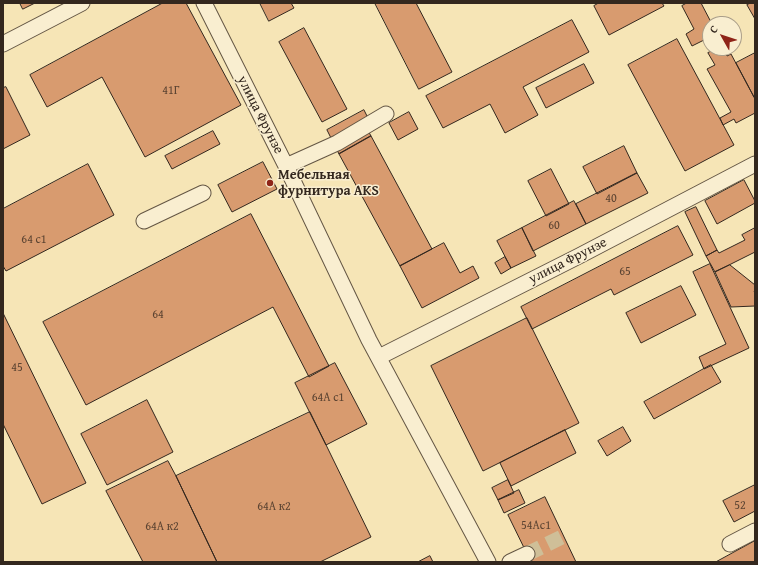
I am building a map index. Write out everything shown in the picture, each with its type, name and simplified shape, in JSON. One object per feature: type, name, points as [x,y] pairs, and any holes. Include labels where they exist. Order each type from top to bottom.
[{"type":"street","points":[[3,44],[82,3]]},
{"type":"street","name":"улица Фрунзе","points":[[204,3],[286,166],[369,340],[488,562]]},
{"type":"street","points":[[286,166],[336,143],[386,114]]},
{"type":"street","name":"улица Фрунзе","points":[[379,357],[579,256],[755,164]]},
{"type":"street","points":[[144,221],[203,193]]},
{"type":"street","points":[[730,544],[755,531]]},
{"type":"street","points":[[510,562],[527,554]]},
{"type":"building","points":[[20,3],[35,3],[23,9]]},
{"type":"building","points":[[163,3],[186,3],[241,105],[145,157],[102,77],[47,107],[30,75]]},
{"type":"building","points":[[260,3],[291,3],[294,8],[269,21]]},
{"type":"building","points":[[375,3],[416,3],[452,72],[419,89]]},
{"type":"building","points":[[599,3],[662,3],[664,6],[609,35],[594,6]]},
{"type":"building","points":[[687,3],[701,3],[708,16],[702,16],[702,41],[692,46],[686,34],[694,29],[682,6]]},
{"type":"building","points":[[755,3],[755,19],[747,5]]},
{"type":"building","points":[[572,20],[589,52],[523,87],[538,115],[505,133],[490,104],[443,128],[426,96]]},
{"type":"building","points":[[304,28],[347,109],[322,122],[279,42]]},
{"type":"building","points":[[677,39],[734,145],[685,171],[628,65]]},
{"type":"building","points":[[755,53],[755,97],[754,97],[736,63]]},
{"type":"building","points":[[710,56],[732,56],[755,99],[755,113],[736,123],[734,119],[723,125],[720,118],[731,112],[707,69],[715,65]]},
{"type":"building","points":[[584,64],[594,83],[546,108],[536,88]]},
{"type":"building","points":[[6,87],[30,135],[3,149],[3,88]]},
{"type":"building","points":[[364,110],[371,124],[366,127],[371,136],[339,154],[327,130]]},
{"type":"building","points":[[409,112],[418,129],[398,140],[389,123]]},
{"type":"building","points":[[213,131],[220,144],[172,169],[165,156]]},
{"type":"building","points":[[371,136],[432,249],[400,266],[339,154]]},
{"type":"building","points":[[624,146],[637,173],[597,194],[583,167]]},
{"type":"building","points":[[263,162],[277,189],[232,212],[218,185]]},
{"type":"building","points":[[88,164],[114,215],[6,271],[3,266],[3,209]]},
{"type":"building","points":[[551,169],[569,204],[546,216],[528,181]]},
{"type":"building","points":[[637,173],[648,193],[586,224],[576,204]]},
{"type":"building","points":[[744,180],[755,203],[717,224],[705,201]]},
{"type":"building","points":[[574,201],[586,224],[533,251],[522,228]]},
{"type":"building","points":[[696,207],[717,250],[706,256],[685,212]]},
{"type":"building","points":[[251,214],[329,366],[309,377],[273,307],[86,405],[43,322]]},
{"type":"building","points":[[678,226],[693,255],[614,295],[611,289],[532,329],[521,307]]},
{"type":"building","points":[[522,228],[536,256],[511,268],[497,241]]},
{"type":"building","points":[[755,228],[755,252],[715,272],[706,256],[717,250],[719,253],[745,240],[742,235]]},
{"type":"building","points":[[444,243],[460,273],[473,266],[479,278],[422,308],[400,266]]},
{"type":"building","points":[[505,257],[511,268],[501,274],[495,263]]},
{"type":"building","points":[[710,264],[749,348],[704,369],[699,357],[726,344],[693,272]]},
{"type":"building","points":[[730,265],[755,285],[755,306],[731,307],[715,272]]},
{"type":"building","points":[[681,286],[696,315],[641,343],[626,313]]},
{"type":"building","points":[[3,313],[86,483],[42,504],[3,424]]},
{"type":"building","points":[[527,318],[579,423],[483,471],[431,366]]},
{"type":"building","points":[[335,363],[367,424],[326,445],[295,383]]},
{"type":"building","points":[[711,365],[721,382],[654,419],[644,402]]},
{"type":"building","points":[[147,400],[173,452],[107,485],[81,434]]},
{"type":"building","points":[[310,412],[371,537],[320,562],[217,562],[176,476]]},
{"type":"building","points":[[623,427],[631,441],[607,456],[598,441]]},
{"type":"building","points":[[565,430],[576,453],[511,486],[500,463]]},
{"type":"building","points":[[168,461],[217,562],[143,562],[106,491]]},
{"type":"building","points":[[508,480],[514,493],[498,500],[492,488]]},
{"type":"building","points":[[755,485],[755,511],[734,522],[723,501]]},
{"type":"building","points":[[519,490],[525,503],[504,513],[498,500]]},
{"type":"building","points":[[545,497],[576,562],[531,562],[508,515]]},
{"type":"building","points":[[755,541],[755,562],[716,562]]},
{"type":"building","points":[[430,556],[433,562],[418,562]]},
{"type":"tunnel","points":[[527,554],[564,536]]},
{"type":"place","name":"Мебельная фурнитура AKS","points":[[270,183]]}]
